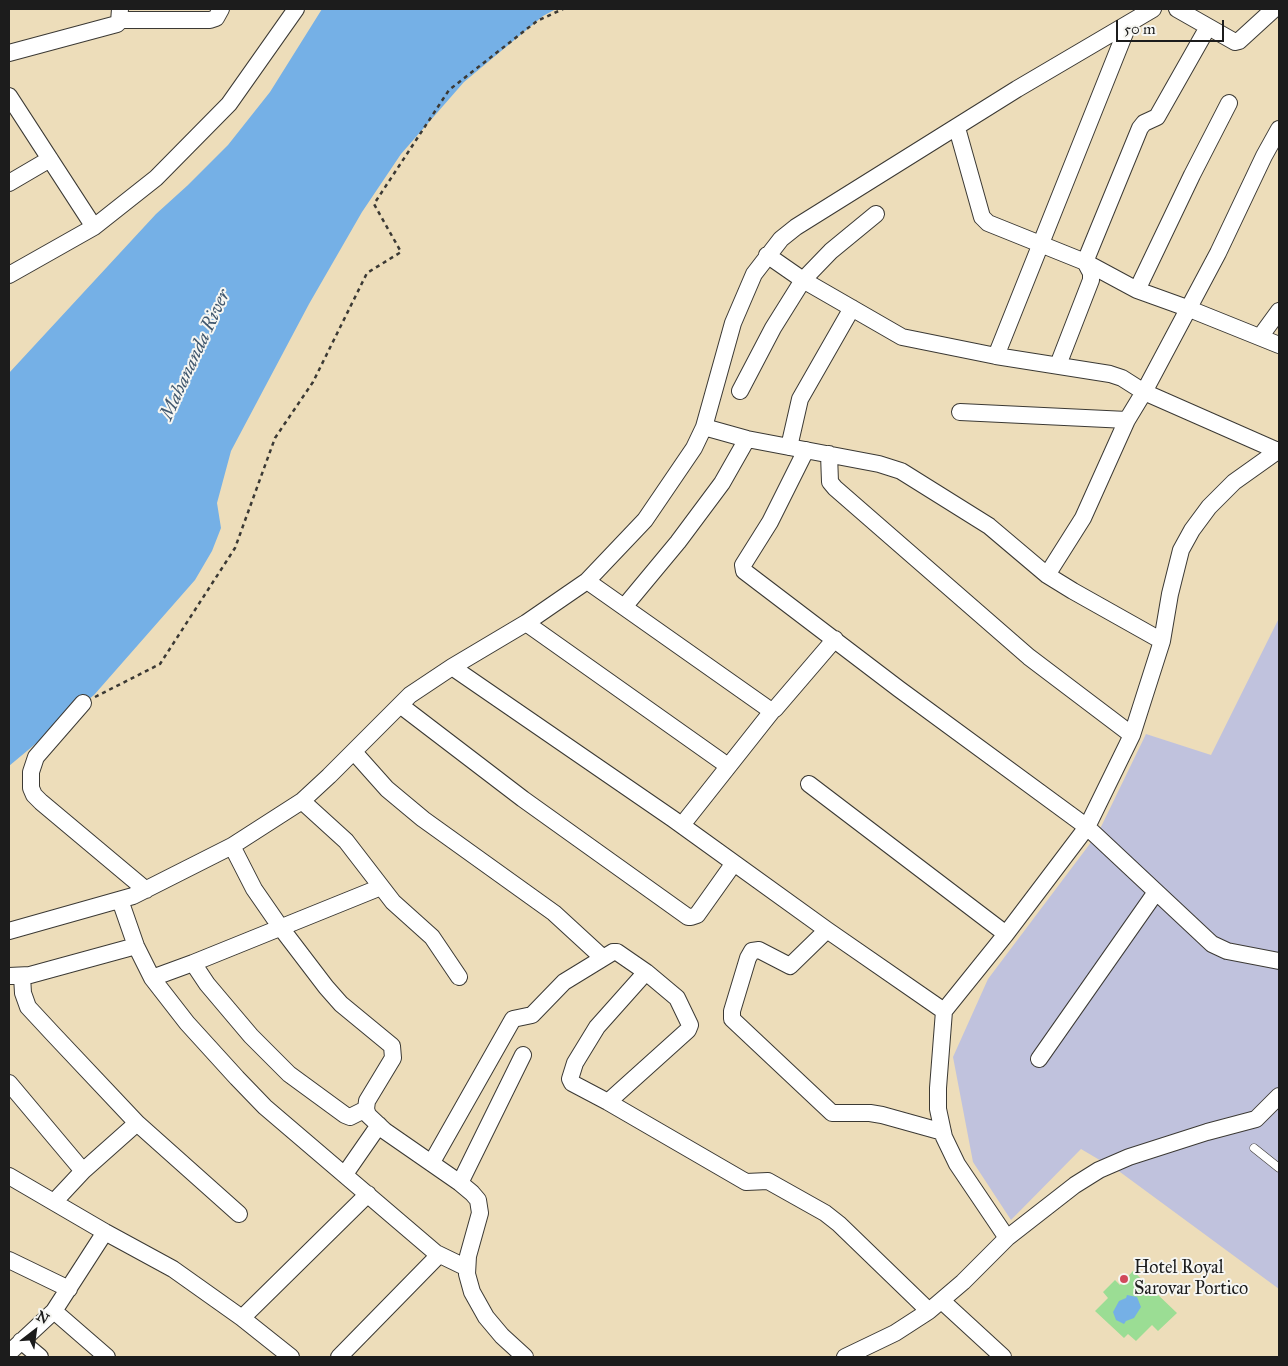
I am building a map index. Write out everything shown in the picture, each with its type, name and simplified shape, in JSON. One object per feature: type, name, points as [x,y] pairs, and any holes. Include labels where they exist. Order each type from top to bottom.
[{"type":"street","points":[[9,54],[117,24],[120,14],[210,20],[216,18],[221,9]]},
{"type":"street","points":[[9,274],[94,227],[156,178],[229,104],[296,9]]},
{"type":"street","points":[[9,931],[120,900],[146,890],[232,846],[302,801],[410,695],[452,667],[526,623],[587,581],[645,520],[694,448],[704,427],[733,323],[754,274],[781,239],[957,128],[1153,9]]},
{"type":"street","points":[[1177,9],[1232,41],[1237,42],[1274,9]]},
{"type":"street","points":[[996,356],[1129,23]]},
{"type":"street","points":[[1058,365],[1091,280],[1091,273],[1086,262],[1140,128],[1144,123],[1157,118],[1208,27]]},
{"type":"street","points":[[10,100],[94,227]]},
{"type":"street","points":[[1137,290],[1192,174],[1229,103]]},
{"type":"street","points":[[957,128],[982,217],[988,223],[1086,262],[1137,290],[1279,345]]},
{"type":"street","points":[[1048,575],[1083,518],[1128,420],[1218,253],[1279,129]]},
{"type":"street","points":[[9,183],[50,159]]},
{"type":"street","points":[[740,391],[773,328],[803,280],[831,251],[876,214]]},
{"type":"street","points":[[767,255],[803,280],[902,337],[996,356],[1116,376],[1144,392],[1279,450]]},
{"type":"street","points":[[789,446],[800,399],[852,308]]},
{"type":"street","points":[[1260,337],[1279,311]]},
{"type":"street","points":[[960,412],[1128,420]]},
{"type":"street","points":[[704,427],[747,439],[890,466],[901,471],[989,526],[1048,575],[1072,591],[1162,641]]},
{"type":"street","points":[[624,608],[678,542],[722,483],[747,439]]},
{"type":"street","points":[[806,450],[770,522],[743,565],[743,570],[898,689],[1087,827],[1217,948],[1279,961]]},
{"type":"street","points":[[1007,1238],[957,1164],[943,1132],[938,1109],[938,1088],[944,1011],[1006,934],[1087,827],[1132,735],[1162,641],[1170,594],[1181,550],[1192,530],[1209,507],[1234,482],[1279,450]]},
{"type":"street","points":[[829,454],[830,482],[835,488],[1029,657],[1132,735]]},
{"type":"street","points":[[587,581],[718,672],[766,708],[773,710]]},
{"type":"street","points":[[526,623],[728,766]]},
{"type":"street","points":[[682,826],[773,710],[834,639]]},
{"type":"street","points":[[452,667],[944,1011]]},
{"type":"street","points":[[83,703],[36,757],[32,772],[31,788],[40,802],[146,890]]},
{"type":"street","points":[[400,705],[531,804],[688,916],[697,915],[734,863]]},
{"type":"street","points":[[354,752],[387,789],[416,813],[546,907],[603,958]]},
{"type":"street","points":[[809,784],[1006,934]]},
{"type":"street","points":[[302,801],[346,841],[381,887],[405,914],[432,937],[459,977]]},
{"type":"street","points":[[232,846],[254,889],[326,987],[341,1004],[392,1046],[393,1058],[367,1101],[366,1109],[368,1115],[472,1193],[480,1207],[480,1214],[468,1256],[467,1274],[472,1292],[486,1317],[502,1336],[525,1357]]},
{"type":"street","points":[[152,978],[381,887]]},
{"type":"street","points":[[1039,1059],[1156,892]]},
{"type":"street","points":[[120,900],[136,946],[152,978],[187,1023],[265,1107],[436,1253],[467,1268]]},
{"type":"street","points":[[827,930],[790,966],[759,950],[752,951],[748,958],[732,1011],[732,1019],[832,1113],[870,1113],[882,1115],[943,1132]]},
{"type":"street","points":[[136,946],[15,976],[28,1007],[137,1123],[239,1214]]},
{"type":"street","points":[[432,1162],[513,1019],[532,1015],[564,982],[613,952],[617,952],[646,972],[677,998],[690,1025],[688,1030],[608,1102]]},
{"type":"street","points":[[193,963],[207,984],[251,1036],[289,1074],[345,1115],[350,1117],[366,1109]]},
{"type":"street","points":[[646,972],[597,1027],[575,1062],[570,1079],[572,1084],[608,1102],[746,1182],[768,1181],[824,1212],[839,1224],[929,1312]]},
{"type":"street","points":[[460,1183],[523,1055]]},
{"type":"street","points":[[9,1083],[83,1171]]},
{"type":"street","points":[[845,1357],[868,1353],[895,1333],[929,1312],[1007,1238],[1075,1185],[1099,1170],[1129,1157],[1206,1132],[1256,1119],[1279,1096]]},
{"type":"street","points":[[54,1202],[83,1171],[137,1123]]},
{"type":"street","points":[[345,1174],[379,1125]]},
{"type":"street","points":[[9,1176],[173,1269],[242,1318],[291,1357]]},
{"type":"street","points":[[242,1318],[368,1194]]},
{"type":"street","points":[[9,1353],[54,1311],[105,1232]]},
{"type":"street","points":[[339,1357],[435,1258],[436,1253]]},
{"type":"street","points":[[9,1260],[69,1289]]},
{"type":"street","points":[[942,1301],[1003,1357]]},
{"type":"street","points":[[54,1311],[107,1357]]},
{"type":"street","points":[[22,1341],[40,1357]]},
{"type":"lane","points":[[1254,1148],[1279,1168]]},
{"type":"path","points":[[83,703],[160,664],[235,548],[275,438],[313,382],[367,273],[401,252],[374,204],[449,90],[536,20],[563,9]]},
{"type":"shaded area","points":[[1279,618],[1279,1289],[1120,1172],[1081,1149],[1011,1220],[973,1162],[953,1057],[988,979],[1098,833],[1146,734],[1211,755]]},
{"type":"green space","points":[[1133,1271],[1177,1313],[1158,1331],[1152,1325],[1136,1341],[1128,1334],[1124,1338],[1095,1311],[1108,1298],[1103,1292],[1115,1280],[1120,1285]]},
{"type":"water","name":"Mahananda River","points":[[322,9],[556,9],[543,16],[464,82],[401,154],[362,212],[309,304],[231,451],[217,503],[221,528],[212,551],[195,580],[94,695],[9,766],[9,373],[156,214],[228,145],[270,92]]},
{"type":"water","points":[[1127,1295],[1137,1297],[1141,1307],[1134,1318],[1126,1321],[1124,1324],[1116,1320],[1113,1312],[1119,1301],[1126,1298]]},
{"type":"place","name":"Hotel Royal Sarovar Portico","points":[[1124,1279]]}]
